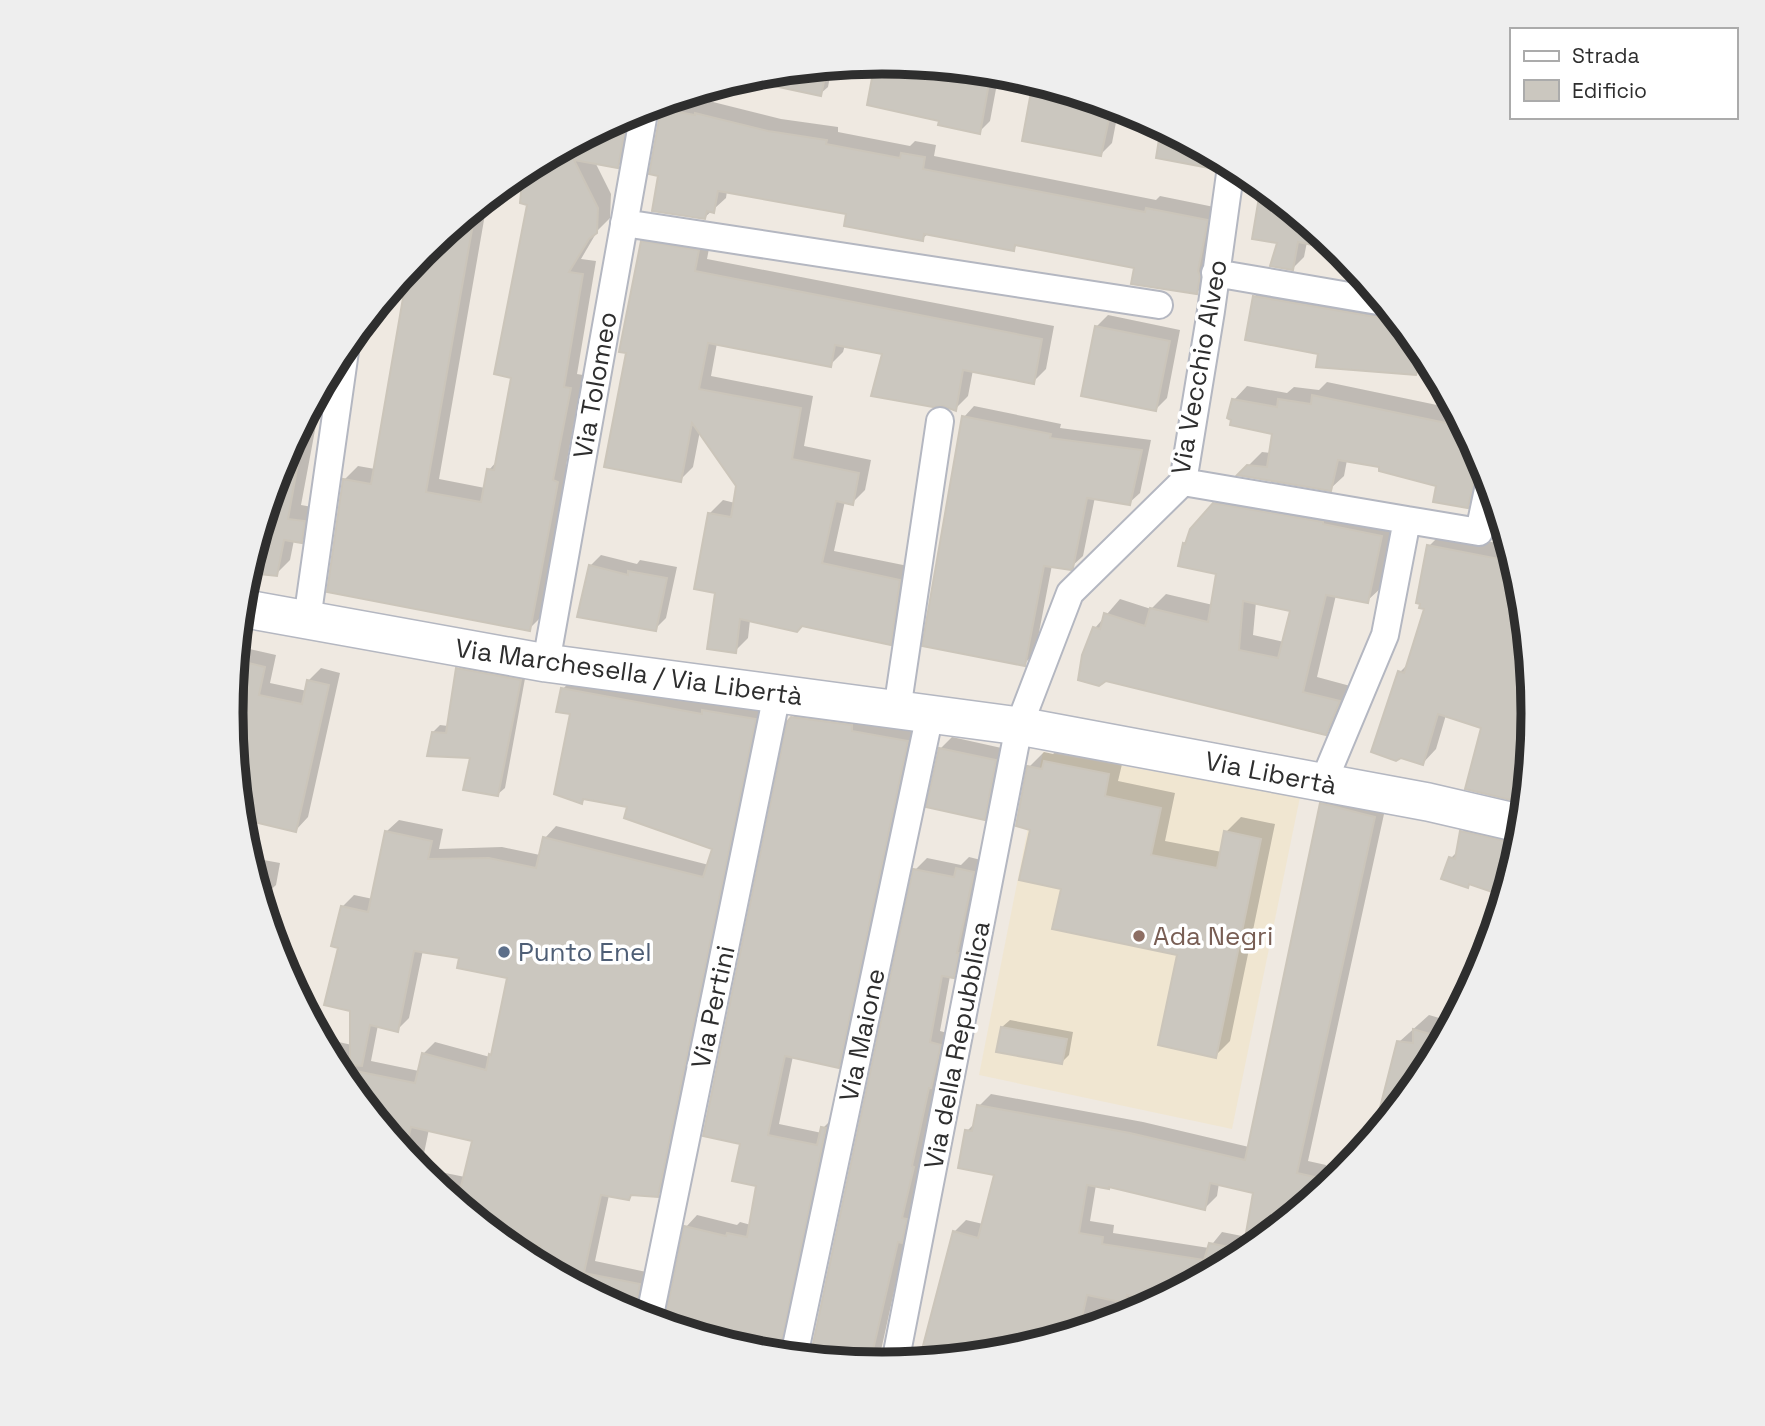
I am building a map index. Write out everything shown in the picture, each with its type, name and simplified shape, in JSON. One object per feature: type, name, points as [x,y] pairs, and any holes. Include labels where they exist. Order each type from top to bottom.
[{"type":"street","name":"Via Tolomeo","points":[[546,663],[643,120]]},
{"type":"street","name":"Via Vecchio Alveo","points":[[1019,726],[1070,593],[1183,482],[1232,177]]},
{"type":"street","points":[[624,223],[1159,305]]},
{"type":"street","points":[[1215,273],[1370,300]]},
{"type":"street","points":[[307,620],[342,372]]},
{"type":"street","name":"Via Maione","points":[[796,1346],[914,712],[940,421]]},
{"type":"street","points":[[1183,482],[1479,532],[1486,501]]},
{"type":"street","points":[[1323,783],[1385,635],[1407,520]]},
{"type":"street","name":"Via Marchesella / Via Libertà","points":[[251,610],[546,663],[1019,726]]},
{"type":"street","name":"Via Pertini","points":[[651,1309],[777,694]]},
{"type":"street","name":"Via Libertà","points":[[1019,726],[1428,802],[1513,822]]},
{"type":"street","name":"Via della Repubblica","points":[[897,1352],[1019,726]]},
{"type":"shaded area","name":"Ada Negri","points":[[1043,752],[1300,797],[1232,1129],[979,1075]]},
{"type":"building","points":[[873,74],[924,75],[989,83],[980,134],[938,125],[939,121],[867,105]]},
{"type":"building","points":[[825,77],[821,96],[767,84]]},
{"type":"building","points":[[1031,91],[1110,115],[1101,156],[1022,141]]},
{"type":"building","points":[[668,110],[695,113],[768,131],[827,140],[826,144],[900,158],[901,153],[925,157],[923,169],[1145,212],[1146,208],[1208,220],[1198,271],[1200,276],[1197,294],[1131,284],[1134,268],[1015,245],[1014,251],[924,234],[923,241],[844,226],[846,214],[718,191],[714,213],[707,211],[705,219],[652,211],[658,176],[649,174],[660,113]]},
{"type":"building","points":[[625,128],[618,168],[574,160],[598,208],[597,233],[589,239],[569,272],[583,274],[564,387],[571,388],[553,480],[558,482],[530,631],[327,592],[343,479],[371,484],[405,288],[473,222],[426,492],[481,502],[487,469],[494,470],[511,378],[494,374],[527,205],[520,203],[522,185],[527,181],[563,159]]},
{"type":"building","points":[[1159,137],[1216,167],[1215,169],[1156,158]]},
{"type":"building","points":[[1259,197],[1319,246],[1298,242],[1293,270],[1270,266],[1277,243],[1252,239]]},
{"type":"building","points":[[641,241],[699,250],[695,271],[1042,339],[1034,384],[963,370],[956,411],[943,406],[933,407],[871,396],[882,354],[835,345],[831,367],[708,343],[699,389],[801,408],[792,459],[859,473],[853,505],[836,501],[822,563],[900,580],[891,645],[802,626],[797,632],[740,619],[736,653],[707,649],[715,593],[694,589],[708,513],[731,517],[736,486],[692,423],[681,482],[604,467],[626,353],[619,352]]},
{"type":"building","points":[[1253,296],[1384,317],[1421,368],[1418,368],[1416,375],[1316,367],[1318,354],[1245,340]]},
{"type":"building","points":[[1095,326],[1170,341],[1156,411],[1081,396]]},
{"type":"building","points":[[1312,395],[1453,424],[1476,475],[1468,508],[1433,502],[1436,486],[1379,471],[1379,467],[1338,460],[1331,491],[1237,475],[1247,465],[1267,467],[1272,434],[1230,425],[1231,420],[1227,418],[1232,399],[1277,407],[1278,399],[1311,404]]},
{"type":"building","points":[[962,416],[1051,434],[1050,438],[1142,450],[1130,505],[1087,498],[1073,568],[1071,570],[1044,566],[1025,666],[922,646]]},
{"type":"building","points":[[299,452],[288,519],[305,521],[302,543],[284,540],[277,576],[258,574],[277,507]]},
{"type":"building","points":[[1213,503],[1323,522],[1382,536],[1368,603],[1326,595],[1303,692],[1340,701],[1326,735],[1106,681],[1099,686],[1078,680],[1082,655],[1093,627],[1100,629],[1104,613],[1145,626],[1150,608],[1208,622],[1216,574],[1178,566],[1183,543],[1185,544],[1190,529]],"holes":[[[1243,601],[1290,611],[1278,658],[1239,650]]]},
{"type":"building","points":[[1427,545],[1503,560],[1517,630],[1521,671],[1521,755],[1515,801],[1465,789],[1481,728],[1438,714],[1423,765],[1401,758],[1396,761],[1371,752],[1398,671],[1404,673],[1424,609],[1419,608],[1420,604],[1416,603]]},
{"type":"building","points":[[589,565],[628,575],[628,571],[667,578],[656,631],[577,617]]},
{"type":"building","points":[[245,662],[265,667],[259,695],[302,704],[307,680],[329,685],[296,832],[252,822],[244,755]]},
{"type":"building","points":[[456,668],[521,680],[498,796],[463,790],[470,758],[427,756],[432,732],[446,733]]},
{"type":"building","points":[[561,688],[702,714],[702,710],[756,719],[658,1197],[631,1195],[629,1200],[601,1195],[584,1273],[640,1284],[636,1303],[600,1287],[539,1252],[540,1246],[523,1242],[461,1194],[472,1141],[411,1127],[408,1141],[353,1070],[415,1083],[422,1053],[486,1070],[507,978],[457,968],[459,958],[414,951],[398,1032],[370,1025],[362,1066],[350,1065],[350,1011],[324,1005],[338,948],[331,946],[341,906],[368,912],[385,831],[432,841],[428,859],[489,858],[536,868],[543,837],[703,877],[712,849],[624,818],[627,807],[583,799],[582,804],[554,794],[570,714],[556,712]]},
{"type":"building","points":[[791,717],[852,725],[852,731],[908,741],[839,1068],[785,1056],[768,1135],[817,1145],[821,1127],[826,1128],[781,1344],[717,1331],[666,1315],[684,1226],[726,1236],[727,1233],[747,1237],[756,1186],[732,1181],[740,1144],[703,1136],[787,722]]},
{"type":"building","points":[[939,748],[996,760],[985,820],[926,807]]},
{"type":"building","points":[[1044,761],[1109,774],[1105,796],[1161,808],[1151,855],[1217,868],[1224,831],[1261,839],[1216,1058],[1158,1045],[1177,955],[1052,929],[1061,889],[1019,880],[1030,830],[1016,826],[1027,766],[1042,769]]},
{"type":"building","points":[[1320,803],[1375,817],[1297,1173],[1315,1177],[1314,1185],[1245,1240],[1253,1193],[1210,1183],[1205,1210],[1109,1187],[1087,1185],[1079,1233],[1103,1237],[1102,1244],[1204,1260],[1209,1243],[1233,1248],[1140,1298],[1127,1295],[1125,1303],[1087,1295],[1081,1321],[1007,1340],[922,1351],[953,1231],[978,1238],[994,1175],[958,1168],[965,1130],[972,1131],[977,1105],[1130,1133],[1245,1160]]},
{"type":"building","points":[[1460,831],[1509,842],[1496,893],[1469,884],[1468,888],[1441,879],[1449,857],[1455,859]]},
{"type":"building","points":[[956,868],[974,872],[954,978],[942,976],[930,1042],[941,1045],[912,1166],[914,1167],[902,1218],[907,1219],[902,1243],[898,1242],[873,1352],[812,1348],[913,869],[954,877]]},
{"type":"building","points":[[1001,1027],[1067,1039],[1062,1064],[996,1052]]},
{"type":"building","points":[[1413,1029],[1435,1035],[1378,1117],[1397,1041],[1413,1043]]},
{"type":"place","name":"Ada Negri","points":[[1139,936]]},
{"type":"place","name":"Punto Enel","points":[[504,952]]}]
